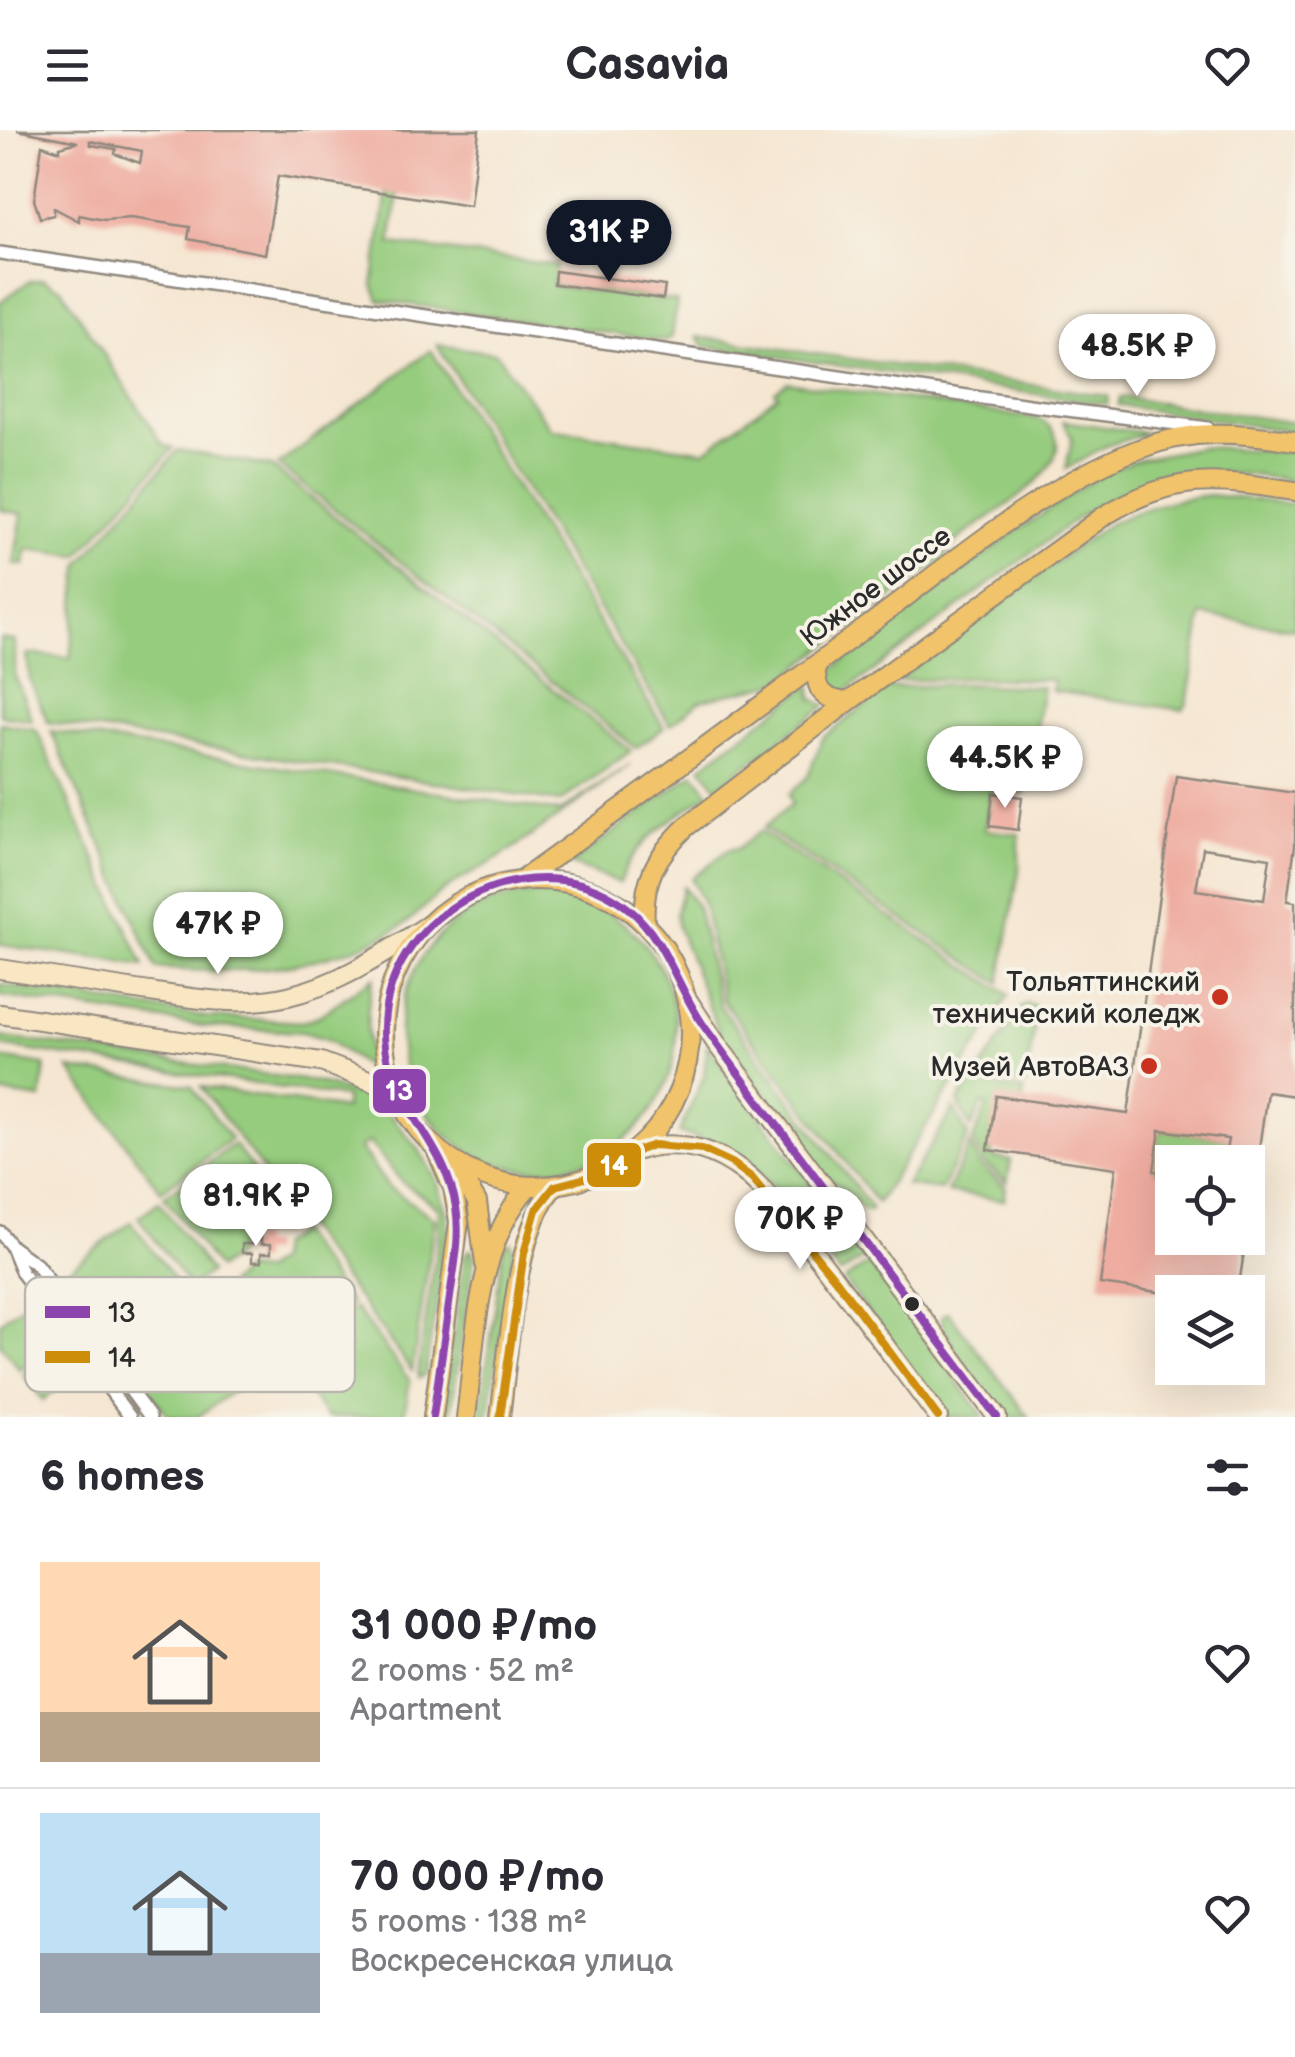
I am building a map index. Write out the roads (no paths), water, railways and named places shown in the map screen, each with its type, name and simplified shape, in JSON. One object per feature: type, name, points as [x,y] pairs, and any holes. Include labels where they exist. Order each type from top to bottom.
[{"type":"main road","name":"Южное шоссе","points":[[526,877],[991,533],[1108,462],[1183,437],[1232,431],[1295,440]]},
{"type":"main road","points":[[645,924],[646,883],[663,849],[720,799],[848,702],[1104,516],[1140,494],[1181,483],[1219,482],[1295,491]]},
{"type":"main road","points":[[816,664],[817,689],[822,696],[848,702]]},
{"type":"main road","points":[[0,970],[205,1000],[259,1000],[324,985],[358,969],[488,886],[526,877],[559,878],[606,894],[645,924],[670,960],[687,999],[716,1043],[997,1417]]},
{"type":"main road","points":[[430,924],[411,945],[389,989],[384,1045],[395,1090],[432,1142],[453,1161],[487,1178],[528,1187],[555,1186],[597,1175],[638,1150],[654,1145],[702,1148],[732,1163],[752,1178],[836,1280],[938,1417]]},
{"type":"main road","points":[[638,1150],[665,1119],[684,1077],[690,1034],[687,999]]},
{"type":"main road","points":[[0,1014],[322,1062],[395,1090]]},
{"type":"main road","points":[[432,1142],[453,1188],[458,1222],[433,1417]]},
{"type":"main road","points":[[453,1161],[477,1202],[486,1274]]},
{"type":"main road","points":[[500,1417],[526,1241],[536,1210],[555,1186]]},
{"type":"main road","points":[[466,1417],[486,1274],[504,1222],[528,1187]]},
{"type":"street","points":[[0,253],[1036,406],[1232,431]]},
{"type":"street","points":[[0,1232],[25,1277]]},
{"type":"street","points":[[11,1246],[38,1265],[47,1277]]},
{"type":"street","points":[[111,1392],[130,1417]]},
{"type":"street","points":[[132,1392],[150,1417]]},
{"type":"place","name":"Тольяттинский технический коледж","points":[[1220,997]]},
{"type":"place","name":"Музей АвтоВАЗ","points":[[1149,1066]]}]
